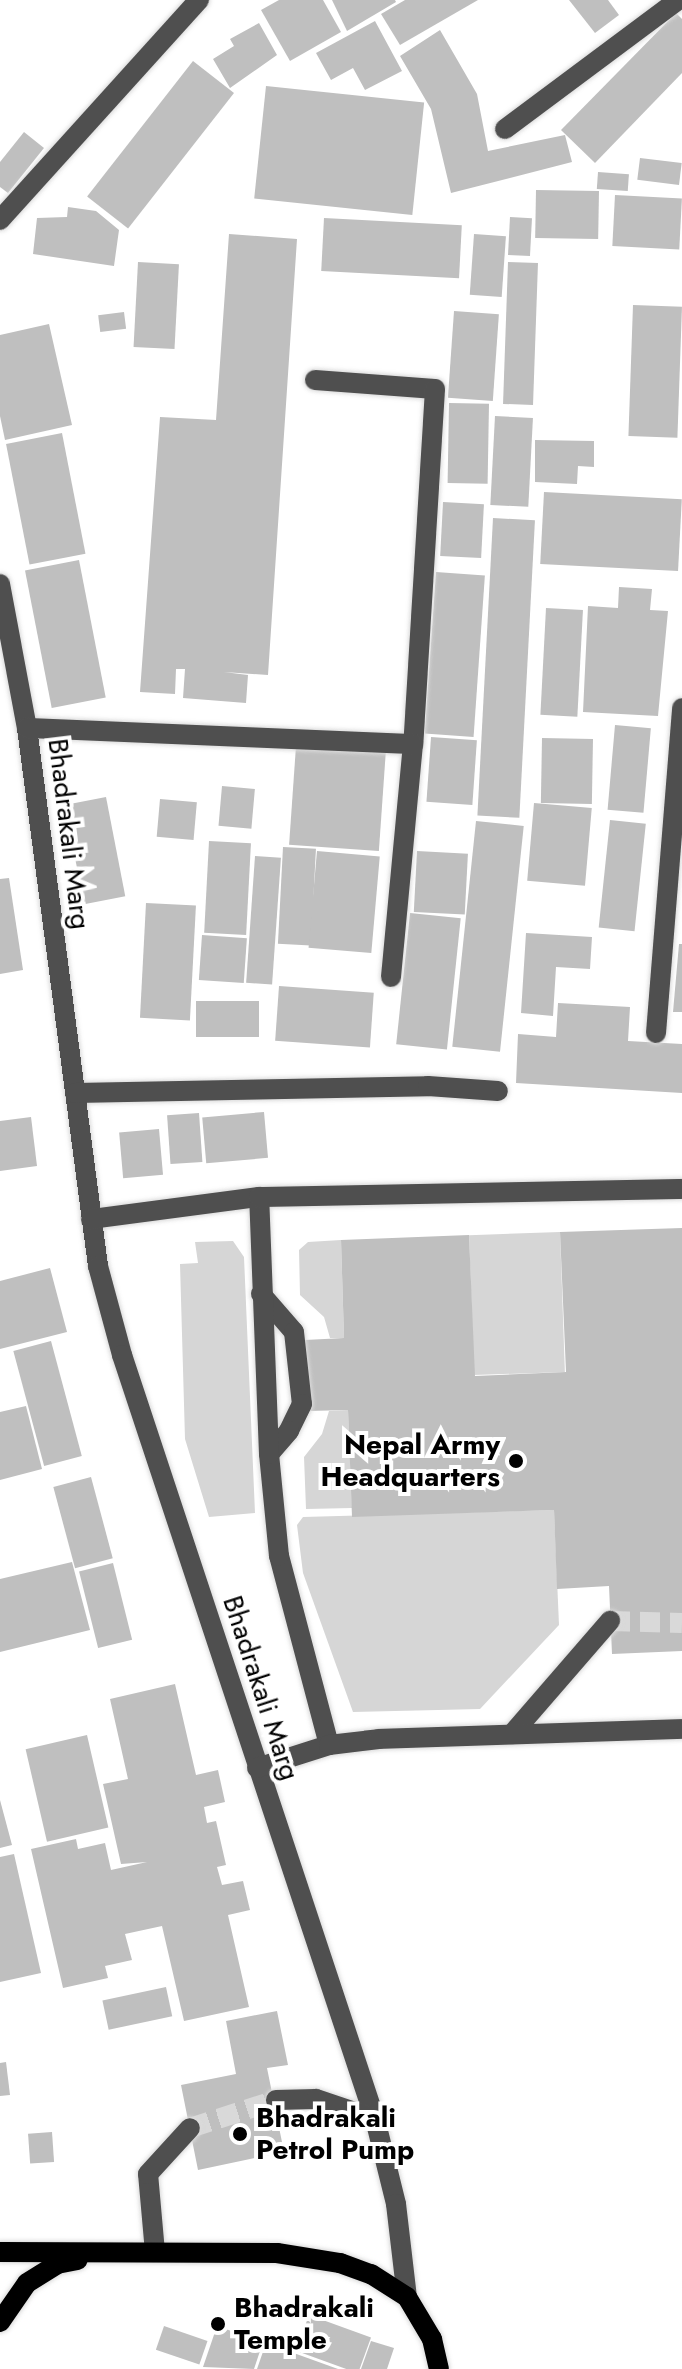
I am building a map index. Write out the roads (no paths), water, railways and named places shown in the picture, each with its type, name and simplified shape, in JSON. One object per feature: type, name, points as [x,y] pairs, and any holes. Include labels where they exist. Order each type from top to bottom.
[{"type":"main road","points":[[0,2252],[277,2253],[340,2263],[371,2274],[407,2297],[432,2339],[439,2369]]},
{"type":"main road","points":[[0,2322],[27,2283],[57,2264],[117,2252]]},
{"type":"street","points":[[0,220],[199,0]]},
{"type":"street","points":[[505,129],[678,0]]},
{"type":"street","points":[[315,380],[435,389],[413,744],[391,977]]},
{"type":"street","name":"Bhadrakali Marg","points":[[0,584],[27,728],[91,1219],[122,1355],[375,2119],[396,2204],[407,2297]]},
{"type":"street","points":[[656,1033],[678,817],[682,708]]},
{"type":"street","points":[[27,728],[413,744]]},
{"type":"street","points":[[75,1093],[428,1086],[498,1091]]},
{"type":"street","points":[[91,1219],[259,1197],[682,1189]]},
{"type":"street","points":[[259,1197],[269,1454],[279,1556],[329,1745]]},
{"type":"street","points":[[261,1294],[294,1332],[302,1404],[289,1431],[269,1454]]},
{"type":"street","points":[[512,1734],[610,1621]]},
{"type":"street","points":[[257,1768],[329,1745],[512,1734],[682,1729]]},
{"type":"street","points":[[276,2100],[316,2099],[375,2119]]},
{"type":"street","points":[[155,2252],[148,2174],[190,2128]]},
{"type":"tunnel","points":[[610,1621],[682,1623]]},
{"type":"tunnel","points":[[190,2128],[276,2100]]},
{"type":"place","name":"Nepal Army Headquarters","points":[[516,1461]]},
{"type":"place","name":"Bhadrakali Petrol Pump","points":[[240,2134]]},
{"type":"place","name":"Bhadrakali Temple","points":[[218,2324]]}]
